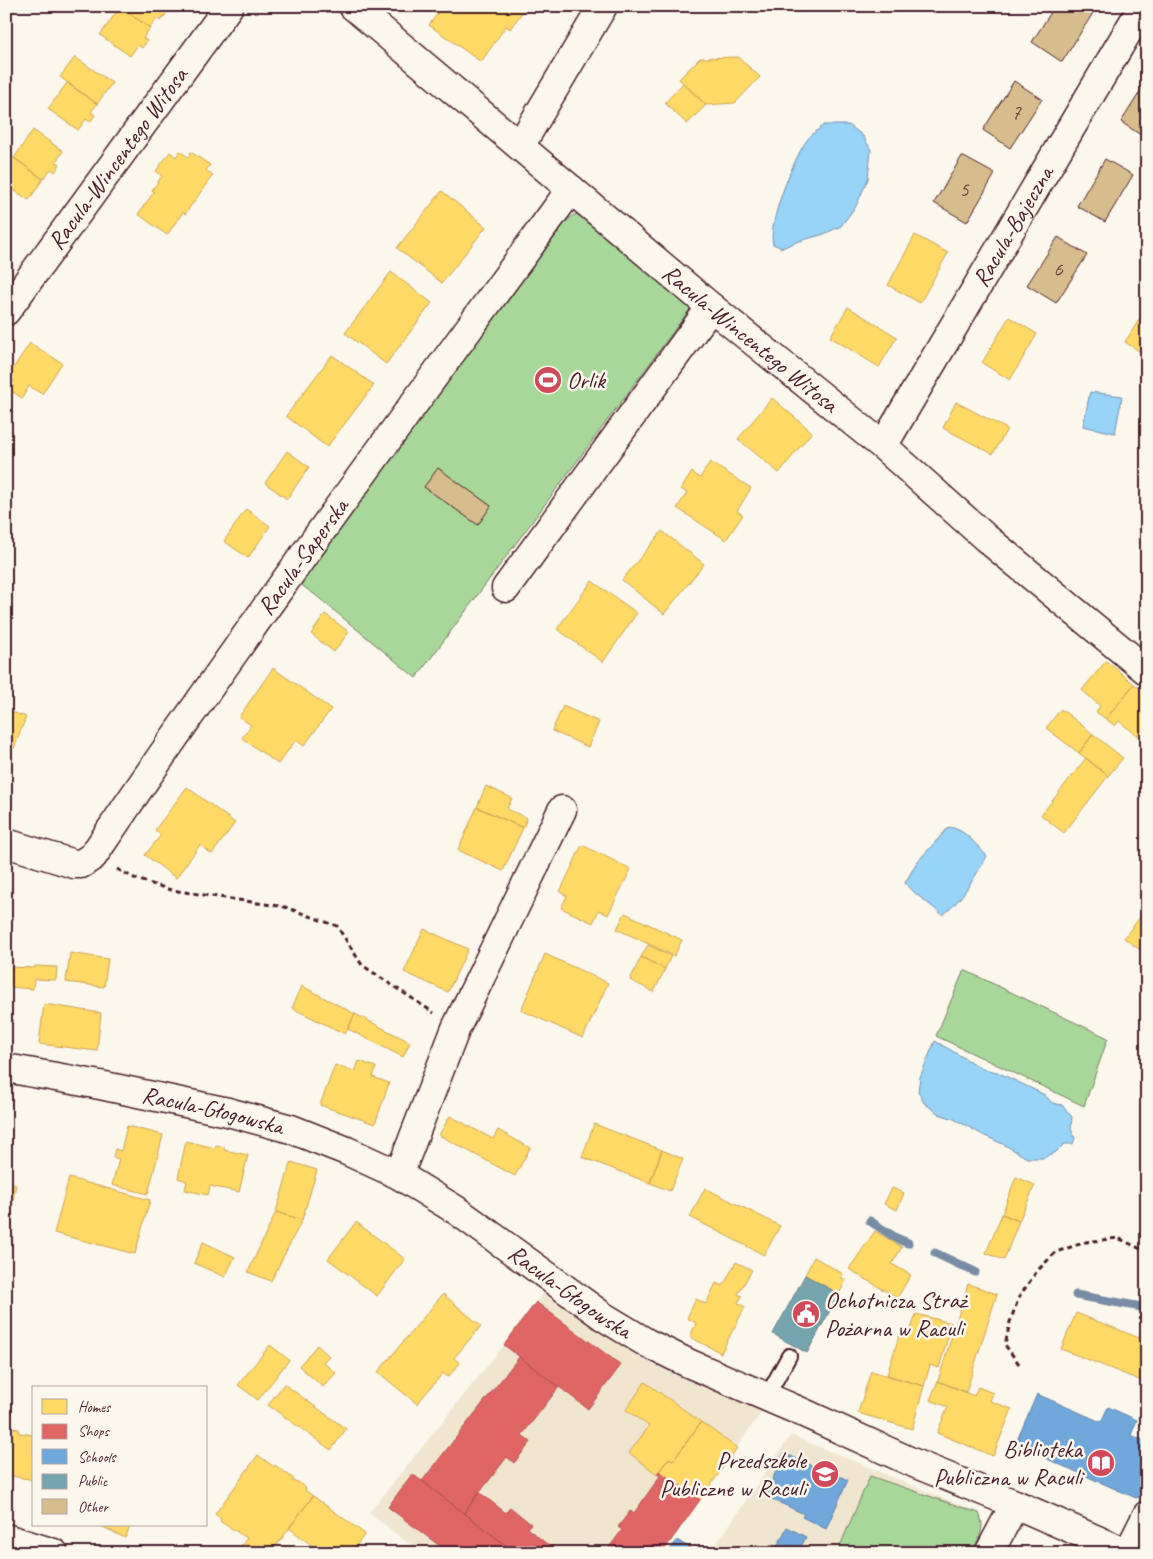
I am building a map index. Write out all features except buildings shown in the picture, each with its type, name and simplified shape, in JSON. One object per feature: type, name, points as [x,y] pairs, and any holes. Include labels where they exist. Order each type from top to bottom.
[{"type":"street","name":"Racula-Wincentego Witosa","points":[[6,311],[229,6]]},
{"type":"street","name":"Racula-Wincentego Witosa","points":[[353,6],[712,307],[883,446],[986,538],[1147,671]]},
{"type":"street","points":[[520,146],[603,6]]},
{"type":"street","name":"Racula-Bajeczna","points":[[883,446],[1143,6]]},
{"type":"street","name":"Racula-Saperska","points":[[93,856],[282,586],[572,189]]},
{"type":"street","points":[[506,588],[712,307]]},
{"type":"street","points":[[399,1175],[456,1028],[562,810]]},
{"type":"street","points":[[6,843],[74,864],[81,864],[93,856]]},
{"type":"street","name":"Racula-Głogowska","points":[[6,1068],[228,1112],[290,1129],[347,1151],[399,1175],[456,1210],[611,1322],[654,1346],[916,1464],[1015,1504],[1127,1553]]},
{"type":"street","points":[[989,1553],[1015,1504]]},
{"type":"street","points":[[1127,1553],[1147,1515]]},
{"type":"street","points":[[6,1538],[54,1553]]},
{"type":"lane","points":[[766,1398],[789,1356]]},
{"type":"path","points":[[93,856],[136,879],[170,890],[285,907],[337,926],[362,965],[456,1028]]},
{"type":"path","points":[[1019,1364],[1005,1344],[1010,1322],[1019,1297],[1037,1271],[1056,1252],[1086,1242],[1118,1238],[1147,1252]]},
{"type":"shaded area","points":[[548,1287],[763,1410],[662,1553],[421,1553],[369,1513],[504,1345]]},
{"type":"shaded area","name":"Przedszkole Publiczne w Raculi","points":[[791,1435],[979,1513],[983,1522],[980,1537],[970,1553],[710,1553]]},
{"type":"green space","points":[[575,214],[593,219],[693,305],[416,678],[314,594],[294,580],[543,240]]},
{"type":"green space","points":[[964,970],[1108,1038],[1084,1106],[936,1036]]},
{"type":"green space","points":[[870,1476],[979,1513],[982,1529],[979,1539],[970,1553],[837,1553]]},
{"type":"water","points":[[824,125],[849,125],[863,136],[871,150],[868,179],[856,206],[841,226],[824,234],[782,248],[773,244],[772,235],[782,193],[805,143]]},
{"type":"water","points":[[1090,392],[1122,396],[1115,433],[1083,426]]},
{"type":"water","points":[[949,827],[965,834],[987,856],[962,895],[943,915],[905,883],[917,862]]},
{"type":"water","points":[[935,1041],[983,1069],[997,1072],[1045,1095],[1052,1103],[1062,1105],[1072,1117],[1071,1129],[1075,1138],[1073,1144],[1064,1144],[1056,1152],[1043,1158],[1027,1158],[954,1119],[939,1114],[924,1103],[918,1091],[920,1077]]},
{"type":"waterway","points":[[870,1221],[896,1238],[908,1243]]},
{"type":"waterway","points":[[935,1253],[975,1272]]},
{"type":"waterway","points":[[1076,1295],[1147,1308]]},
{"type":"place","name":"Orlik","points":[[548,380]]},
{"type":"place","name":"Ochotnicza Straż Pożarna w Raculi","points":[[806,1314]]},
{"type":"place","name":"Biblioteka Publiczna w Raculi","points":[[1101,1463]]},
{"type":"place","name":"Przedszkole Publiczne w Raculi","points":[[825,1474]]}]
